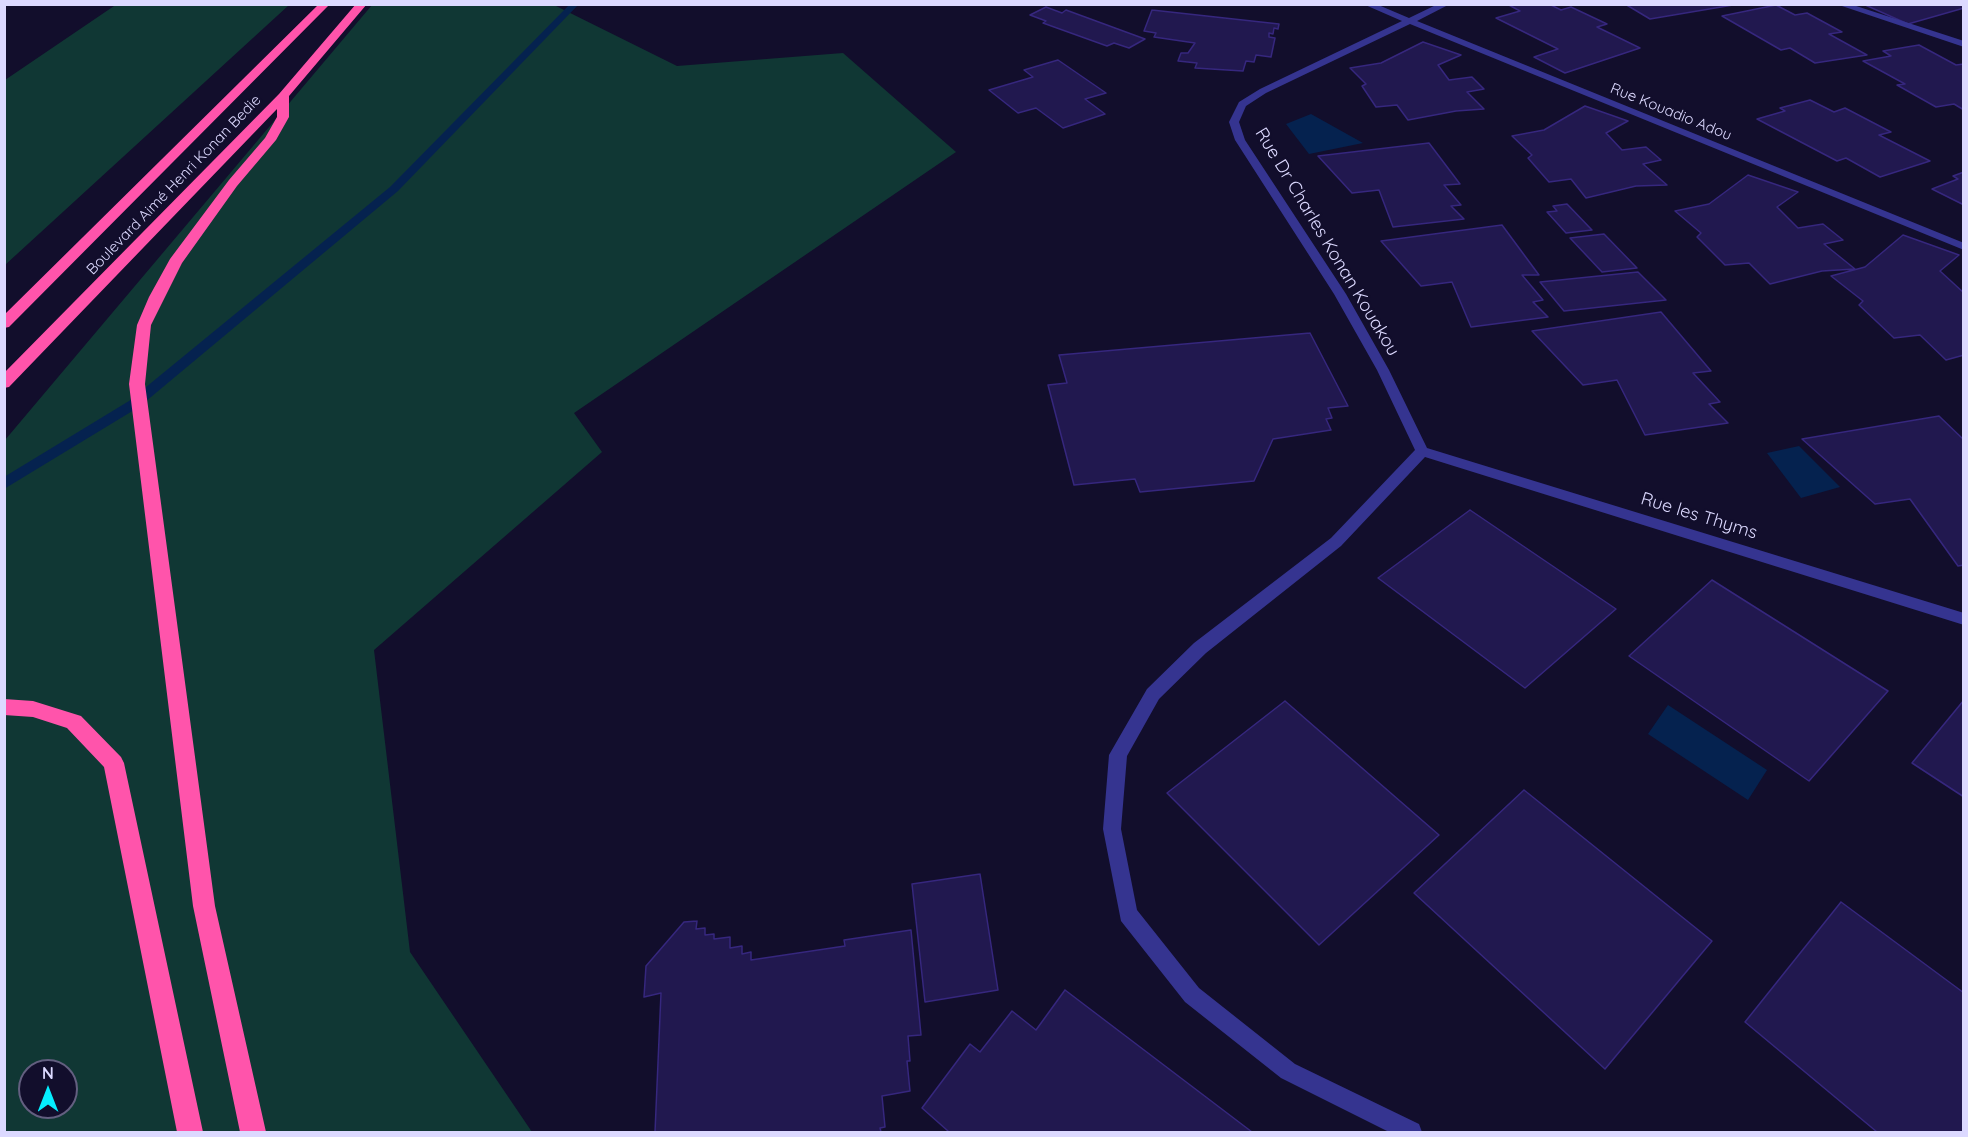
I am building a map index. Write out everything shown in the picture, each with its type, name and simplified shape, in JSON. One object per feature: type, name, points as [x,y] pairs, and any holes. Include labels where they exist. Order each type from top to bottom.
[{"type":"highway","name":"Boulevard Aimé Henri Konan Bedie","points":[[4,324],[325,4]]},
{"type":"highway","name":"Boulevard Aimé Henri Konan Bedie","points":[[4,383],[283,96],[362,4]]},
{"type":"highway","points":[[253,1132],[204,906],[137,384],[144,325],[156,297],[175,262],[233,183],[270,140],[283,117],[283,96]]},
{"type":"highway","points":[[4,707],[33,709],[74,722],[114,763],[190,1132]]},
{"type":"street","name":"Rue Kouadio Adou","points":[[1367,4],[1964,247]]},
{"type":"street","points":[[1409,22],[1446,4]]},
{"type":"street","points":[[1840,4],[1964,44]]},
{"type":"street","name":"Rue Dr Charles Konan Kouakou","points":[[1409,22],[1263,91],[1242,104],[1234,122],[1240,140],[1351,313],[1383,370],[1422,451]]},
{"type":"street","points":[[1411,1132],[1288,1071],[1192,994],[1128,914],[1113,829],[1118,755],[1153,694],[1200,648],[1336,542],[1422,451]]},
{"type":"street","name":"Rue les Thyms","points":[[1422,451],[1964,620]]},
{"type":"green space","points":[[117,4],[289,5],[5,265],[5,80]]},
{"type":"green space","points":[[372,5],[554,5],[677,66],[843,53],[956,152],[574,413],[602,452],[374,650],[410,952],[532,1132],[5,1132],[5,440]]},
{"type":"water","points":[[1311,114],[1363,143],[1309,154],[1286,124]]},
{"type":"water","points":[[1799,446],[1840,487],[1801,498],[1767,453]]},
{"type":"water","points":[[1668,705],[1767,770],[1748,800],[1648,734]]},
{"type":"building","points":[[1507,4],[1549,4],[1561,10],[1571,7],[1607,24],[1597,27],[1640,48],[1565,73],[1534,57],[1558,49],[1496,18],[1520,11]]},
{"type":"building","points":[[1625,4],[1733,4],[1733,5],[1650,19]]},
{"type":"building","points":[[1863,4],[1964,4],[1964,8],[1908,24]]},
{"type":"building","points":[[1776,5],[1795,15],[1807,13],[1842,32],[1829,34],[1867,55],[1815,63],[1790,48],[1781,50],[1722,16]]},
{"type":"building","points":[[1046,7],[1062,13],[1066,10],[1145,39],[1129,48],[1114,43],[1107,46],[1043,23],[1046,21],[1030,15]]},
{"type":"building","points":[[1152,10],[1279,24],[1278,29],[1274,28],[1273,34],[1269,33],[1269,37],[1275,38],[1271,57],[1256,55],[1254,62],[1246,61],[1243,71],[1195,68],[1197,63],[1178,61],[1181,53],[1188,53],[1195,43],[1154,37],[1156,33],[1144,31]]},
{"type":"building","points":[[1423,42],[1461,55],[1438,65],[1449,80],[1472,77],[1484,89],[1467,92],[1484,109],[1456,111],[1408,120],[1397,105],[1376,107],[1362,86],[1366,84],[1350,68],[1381,63]]},
{"type":"building","points":[[1919,45],[1956,65],[1964,64],[1964,110],[1954,104],[1936,107],[1897,85],[1905,84],[1863,61],[1891,56],[1883,51]]},
{"type":"building","points":[[1058,60],[1106,93],[1085,99],[1105,114],[1063,128],[1036,108],[1018,113],[989,90],[1033,77],[1024,70]]},
{"type":"building","points":[[1810,100],[1834,112],[1845,108],[1891,132],[1879,135],[1930,161],[1880,177],[1846,158],[1837,161],[1757,119],[1785,111],[1780,108]]},
{"type":"building","points":[[1585,106],[1628,121],[1606,133],[1622,150],[1646,147],[1661,160],[1643,164],[1667,185],[1636,186],[1586,198],[1571,179],[1549,182],[1528,158],[1532,155],[1512,136],[1544,130]]},
{"type":"building","points":[[1429,143],[1460,184],[1444,185],[1461,205],[1451,206],[1464,219],[1393,227],[1379,190],[1352,193],[1318,156]]},
{"type":"building","points":[[1964,172],[1964,205],[1932,189],[1958,179],[1953,176]]},
{"type":"building","points":[[1748,175],[1798,192],[1777,207],[1798,228],[1823,224],[1843,240],[1824,244],[1855,269],[1822,271],[1770,284],[1749,263],[1725,265],[1697,237],[1701,233],[1675,211],[1709,204]]},
{"type":"building","points":[[1567,204],[1592,230],[1566,233],[1547,212],[1557,211],[1553,206]]},
{"type":"building","points":[[1502,225],[1539,275],[1522,275],[1543,300],[1533,302],[1548,317],[1471,327],[1452,282],[1421,286],[1381,241]]},
{"type":"building","points":[[1604,234],[1637,268],[1602,272],[1570,238]]},
{"type":"building","points":[[1903,235],[1959,255],[1940,271],[1964,293],[1964,355],[1946,360],[1920,335],[1894,338],[1859,305],[1863,301],[1831,276],[1865,267]]},
{"type":"building","points":[[1638,272],[1666,300],[1564,311],[1540,282]]},
{"type":"building","points":[[1661,312],[1711,371],[1693,373],[1720,402],[1709,404],[1728,423],[1645,435],[1617,380],[1583,385],[1532,331]]},
{"type":"building","points":[[1310,333],[1348,406],[1328,408],[1332,418],[1326,419],[1331,430],[1273,439],[1254,481],[1140,492],[1135,479],[1074,485],[1048,385],[1067,383],[1059,355]]},
{"type":"building","points":[[1939,416],[1964,440],[1964,565],[1958,566],[1910,499],[1875,504],[1802,439]]},
{"type":"building","points":[[1470,510],[1616,609],[1525,688],[1378,578]]},
{"type":"building","points":[[1712,580],[1888,691],[1809,781],[1629,656]]},
{"type":"building","points":[[1964,700],[1964,797],[1912,763]]},
{"type":"building","points":[[1285,701],[1439,835],[1319,945],[1167,793]]},
{"type":"building","points":[[1524,790],[1712,941],[1605,1069],[1414,893]]},
{"type":"building","points":[[980,874],[998,990],[925,1002],[912,884]]},
{"type":"building","points":[[1841,902],[1964,993],[1964,1132],[1877,1132],[1745,1022]]},
{"type":"building","points":[[697,921],[696,929],[705,928],[705,935],[714,934],[714,939],[730,937],[730,948],[742,946],[742,954],[751,952],[751,960],[845,946],[844,940],[911,930],[921,1035],[908,1036],[910,1061],[907,1061],[910,1091],[882,1096],[885,1127],[880,1128],[881,1132],[655,1132],[661,993],[644,997],[646,966],[684,922]]},
{"type":"building","points":[[1065,990],[1252,1132],[947,1132],[922,1108],[970,1044],[980,1052],[1012,1011],[1036,1030]]},
{"type":"waterway","points":[[4,484],[134,404],[394,189],[575,4]]}]
